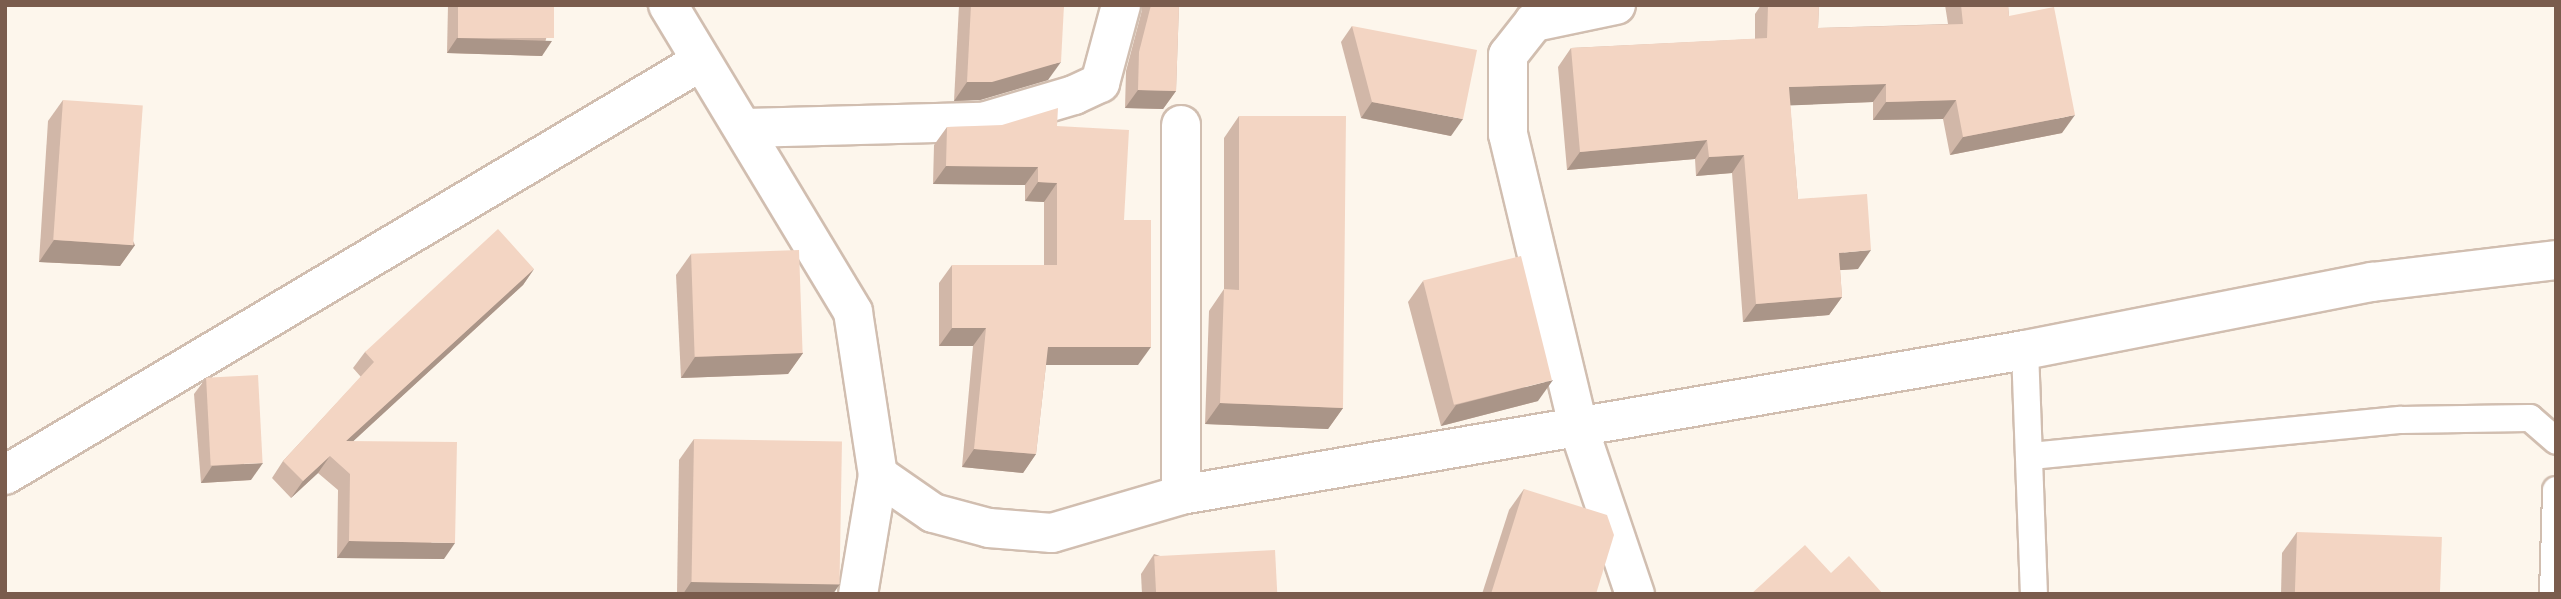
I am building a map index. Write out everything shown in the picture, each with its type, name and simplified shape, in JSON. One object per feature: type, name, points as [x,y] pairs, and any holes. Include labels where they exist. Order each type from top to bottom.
[{"type":"street","points":[[668,5],[698,63],[746,128],[853,312],[878,475],[858,594]]},
{"type":"street","points":[[746,128],[983,122],[1074,95],[1100,83],[1121,5]]},
{"type":"street","points":[[1616,5],[1534,22],[1508,55],[1508,134],[1579,429],[1635,594]]},
{"type":"street","points":[[5,475],[698,63]]},
{"type":"street","points":[[1181,125],[1181,495]]},
{"type":"street","points":[[878,475],[933,513],[989,528],[1052,533],[1181,495],[1579,429],[2025,350],[2372,282],[2556,260]]},
{"type":"lane","points":[[2025,350],[2034,594]]},
{"type":"lane","points":[[2031,456],[2401,420],[2530,418],[2556,441]]},
{"type":"lane","points":[[2553,594],[2556,490]]},
{"type":"building","points":[[458,5],[554,5],[554,38],[458,38]]},
{"type":"building","points":[[971,5],[1064,5],[1061,62],[992,82],[967,82]]},
{"type":"building","points":[[1151,5],[1179,5],[1176,91],[1138,90],[1139,52]]},
{"type":"building","points":[[1768,5],[1819,5],[1818,28],[1963,24],[1961,5],[2008,5],[2009,16],[2054,7],[2075,115],[1963,137],[1956,100],[1886,102],[1886,84],[1789,87],[1798,199],[1867,194],[1871,250],[1839,253],[1842,297],[1756,304],[1744,155],[1709,157],[1707,140],[1580,152],[1571,48],[1767,38]]},
{"type":"building","points":[[1352,26],[1477,50],[1463,119],[1372,102]]},
{"type":"building","points":[[63,100],[143,106],[133,245],[53,240]]},
{"type":"building","points":[[1058,108],[1057,126],[1129,130],[1124,220],[1151,220],[1151,347],[1048,347],[1036,454],[974,449],[986,328],[952,328],[952,265],[1057,265],[1057,183],[1038,182],[1038,167],[946,166],[947,127],[1002,125]]},
{"type":"building","points":[[1239,116],[1346,116],[1343,408],[1220,403],[1224,289],[1239,290]]},
{"type":"building","points":[[498,229],[534,269],[346,441],[457,442],[455,543],[349,541],[350,474],[330,456],[303,481],[283,461],[374,362],[365,352]]},
{"type":"building","points":[[799,250],[803,353],[695,357],[691,254]]},
{"type":"building","points":[[1521,256],[1552,380],[1454,405],[1423,280]]},
{"type":"building","points":[[258,375],[263,463],[211,466],[206,378]]},
{"type":"building","points":[[694,439],[842,442],[839,585],[692,582]]},
{"type":"building","points":[[1524,489],[1607,515],[1614,535],[1596,594],[1491,594]]},
{"type":"building","points":[[2297,532],[2442,537],[2440,594],[2295,594]]},
{"type":"building","points":[[1805,545],[1831,573],[1849,556],[1883,594],[1751,594]]},
{"type":"building","points":[[1275,550],[1277,594],[1156,594],[1154,556]]}]
